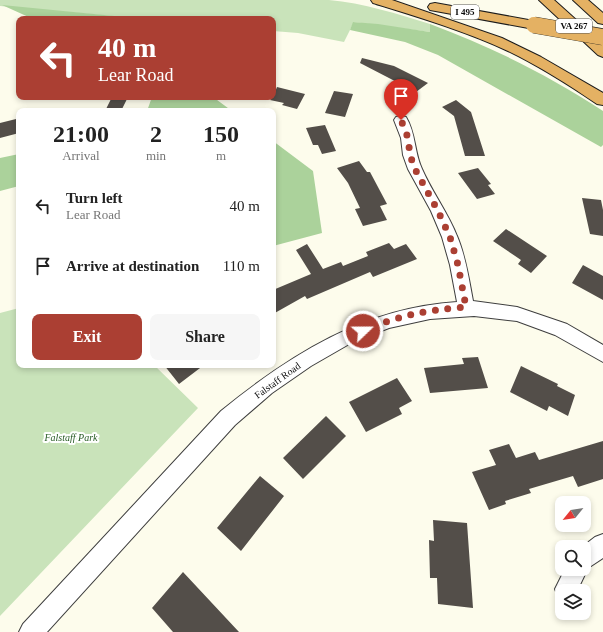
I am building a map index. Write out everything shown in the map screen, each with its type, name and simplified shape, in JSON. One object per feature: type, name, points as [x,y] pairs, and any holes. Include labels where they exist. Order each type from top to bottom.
[{"type":"highway","points":[[378,0],[456,26],[514,49],[550,68],[603,100]]},
{"type":"highway","name":"I 495","points":[[397,0],[603,39]]},
{"type":"highway","name":"VA 267","points":[[546,0],[603,52]]},
{"type":"highway","points":[[562,0],[603,39]]},
{"type":"highway","points":[[580,0],[603,20]]},
{"type":"street","points":[[401,120],[408,138],[410,155],[415,169],[438,211],[450,237],[458,265],[466,307]]},
{"type":"street","name":"Falstaff Road","points":[[38,629],[228,418],[265,387],[302,362],[337,342],[376,325],[408,314],[428,310],[466,307],[512,312],[539,320],[568,333],[603,354]]},
{"type":"street","points":[[591,554],[603,545]]},
{"type":"green space","points":[[0,0],[329,0],[367,6],[430,24],[430,32],[354,22],[344,42],[298,33],[276,31],[276,16],[112,16],[0,6]]},
{"type":"green space","points":[[2,5],[114,16],[26,16]]},
{"type":"green space","points":[[353,22],[378,24],[430,32],[430,24],[497,52],[561,85],[603,111],[603,145],[601,147],[438,55],[405,42],[350,30]]},
{"type":"green space","points":[[151,100],[217,100],[228,108],[148,108]]},
{"type":"green space","points":[[276,143],[313,171],[322,233],[276,245]]},
{"type":"green space","points":[[16,155],[16,187],[0,191],[0,158]]},
{"type":"green space","name":"Falstaff Park","points":[[16,309],[16,368],[157,368],[198,408],[0,616],[0,313]]},
{"type":"building","points":[[362,58],[394,66],[428,83],[416,92],[360,63]]},
{"type":"building","points":[[277,87],[305,94],[297,109],[282,105],[284,103],[270,100],[276,100]]},
{"type":"building","points":[[334,91],[353,94],[345,117],[325,113]]},
{"type":"building","points":[[110,100],[126,100],[122,108],[106,108]]},
{"type":"building","points":[[456,100],[471,112],[485,156],[465,156],[454,116],[442,107]]},
{"type":"building","points":[[16,119],[16,134],[0,138],[0,123]]},
{"type":"building","points":[[325,125],[336,151],[322,154],[318,145],[313,145],[306,128]]},
{"type":"building","points":[[359,161],[367,172],[370,172],[387,204],[380,206],[387,220],[363,226],[355,209],[360,208],[348,183],[337,168]]},
{"type":"building","points":[[478,168],[491,184],[488,185],[495,194],[477,199],[458,173]]},
{"type":"building","points":[[582,198],[601,200],[603,210],[603,236],[590,234]]},
{"type":"building","points":[[506,229],[547,256],[531,273],[518,264],[521,260],[493,241]]},
{"type":"building","points":[[389,243],[394,249],[406,244],[417,259],[373,277],[370,272],[307,299],[305,296],[276,312],[276,289],[311,274],[296,250],[307,244],[323,269],[341,262],[343,266],[368,256],[366,252]]},
{"type":"building","points":[[583,265],[603,276],[603,300],[572,283]]},
{"type":"building","points":[[478,357],[488,388],[430,393],[424,368],[464,364],[462,358]]},
{"type":"building","points":[[521,366],[558,384],[557,386],[575,395],[568,416],[549,406],[547,411],[510,392]]},
{"type":"building","points":[[166,368],[200,368],[179,384]]},
{"type":"building","points":[[397,378],[412,401],[399,408],[402,414],[366,432],[349,402]]},
{"type":"building","points":[[326,416],[346,436],[303,479],[283,458]]},
{"type":"building","points":[[603,441],[603,479],[578,487],[573,476],[529,489],[531,493],[505,501],[506,504],[489,510],[472,472],[496,465],[489,450],[509,444],[516,458],[535,452],[539,460]]},
{"type":"building","points":[[260,476],[284,496],[241,551],[217,528]]},
{"type":"building","points":[[433,520],[467,523],[473,608],[438,604],[437,578],[430,578],[429,540],[434,541]]},
{"type":"building","points":[[183,572],[239,632],[173,632],[152,608]]},
{"type":"route","points":[[363,331],[408,314],[435,309],[466,307],[458,265],[450,237],[438,211],[415,169],[410,155],[408,138],[401,120]]}]
